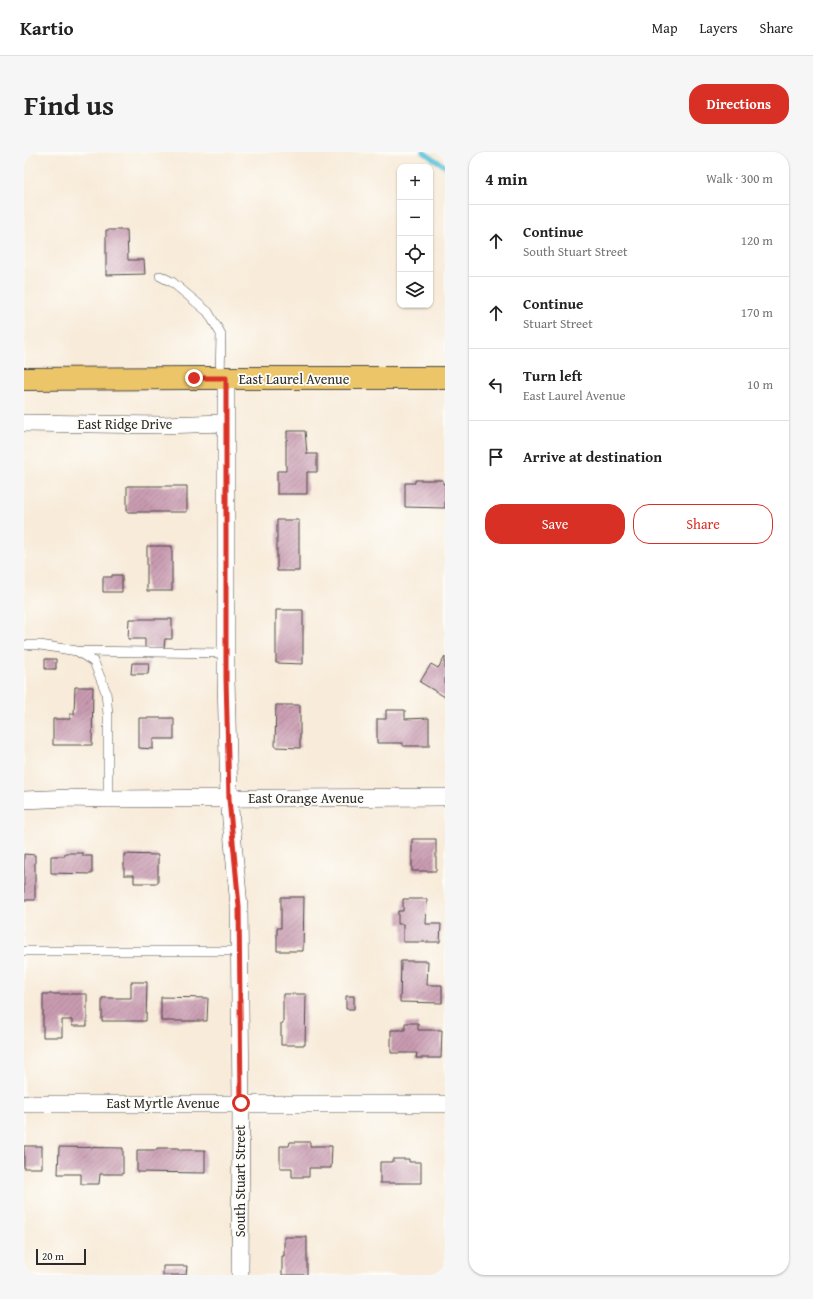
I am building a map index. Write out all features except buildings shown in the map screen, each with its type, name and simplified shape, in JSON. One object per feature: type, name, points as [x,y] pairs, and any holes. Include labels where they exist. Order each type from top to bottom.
[{"type":"main road","name":"East Laurel Avenue","points":[[24,379],[445,378]]},
{"type":"street","name":"South Stuart Street","points":[[223,378],[226,423],[226,653],[229,799],[239,906],[241,1103],[240,1275]]},
{"type":"street","name":"East Ridge Drive","points":[[24,423],[162,425],[226,423]]},
{"type":"street","name":"East Orange Avenue","points":[[24,800],[70,798],[229,799],[445,797]]},
{"type":"street","name":"East Myrtle Avenue","points":[[24,1104],[445,1104]]},
{"type":"lane","points":[[160,276],[172,282],[208,312],[221,334],[223,378]]},
{"type":"lane","points":[[24,645],[40,645],[77,651],[226,653]]},
{"type":"lane","points":[[77,651],[94,662],[106,692],[108,715],[108,799]]},
{"type":"lane","points":[[24,951],[239,951]]},
{"type":"waterway","points":[[423,152],[445,166]]},
{"type":"route","points":[[194,378],[226,378],[226,678],[229,799],[239,906],[241,1103]]}]
